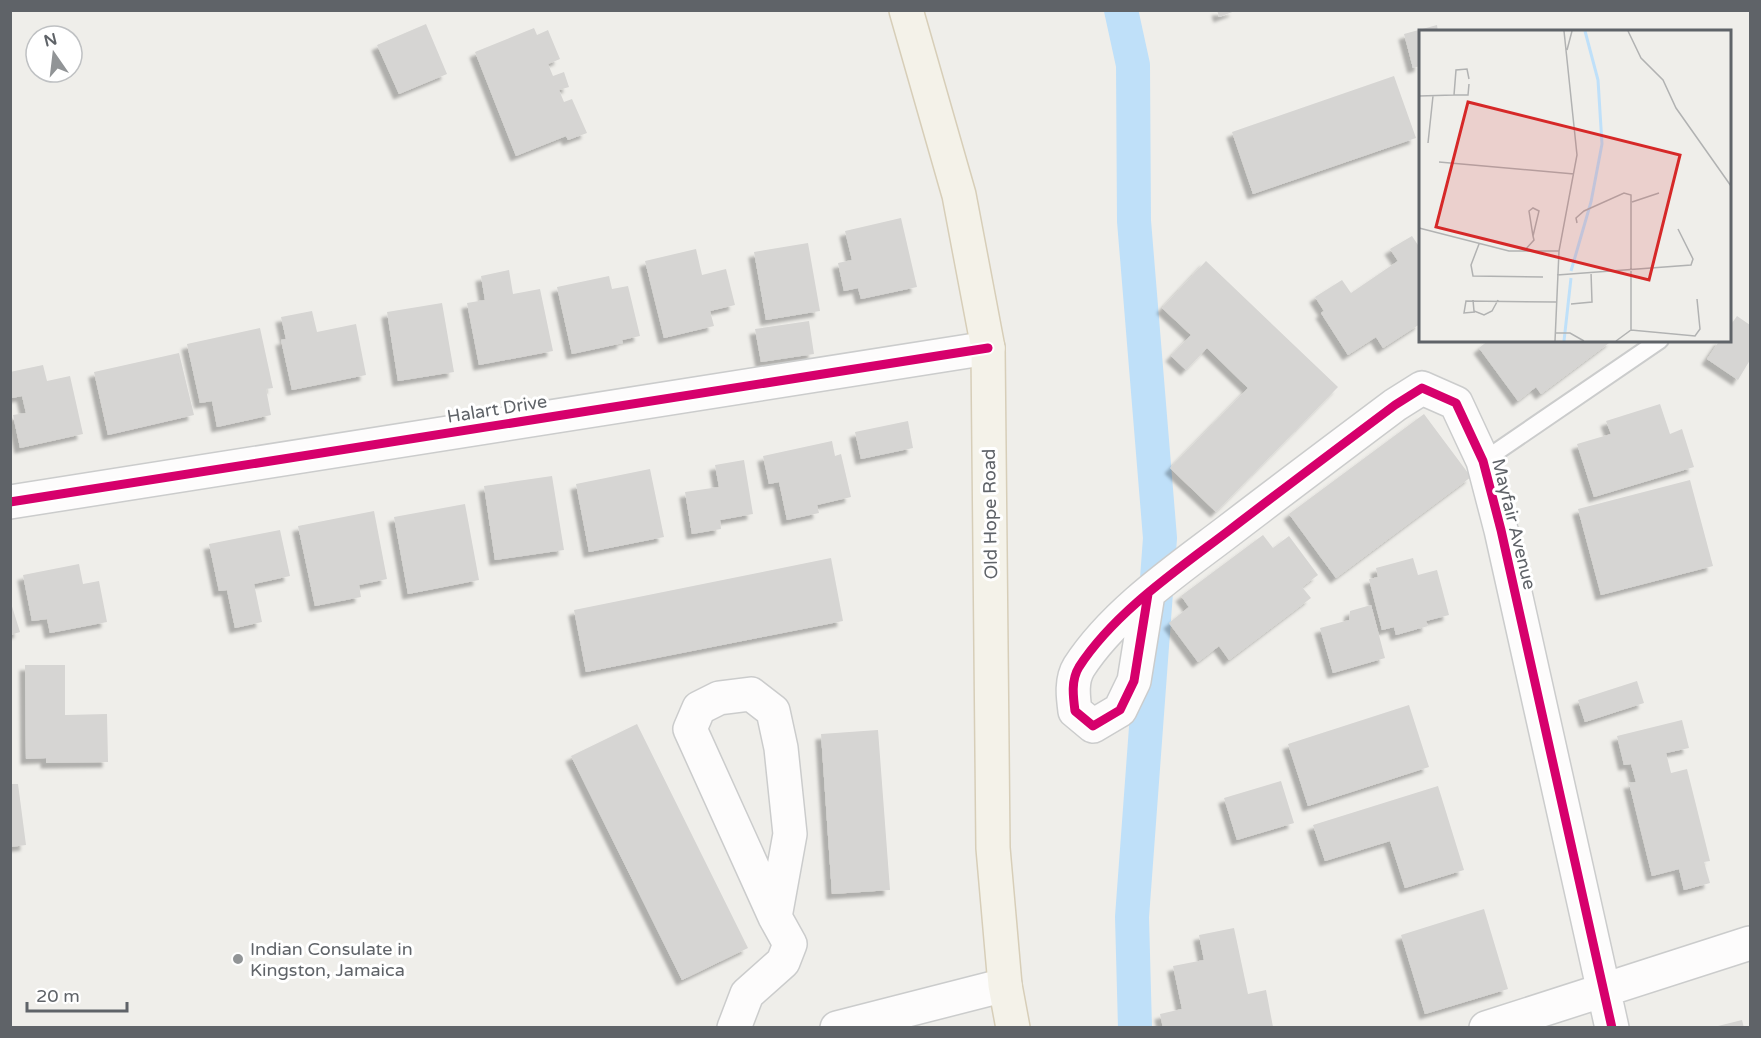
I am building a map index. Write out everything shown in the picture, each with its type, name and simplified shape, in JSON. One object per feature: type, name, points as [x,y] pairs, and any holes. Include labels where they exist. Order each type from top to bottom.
[{"type":"main road","name":"Old Hope Road","points":[[906,10],[958,195],[988,348],[993,848],[1005,985],[1013,1028]]},
{"type":"street","name":"Halart Drive","points":[[10,502],[988,348]]},
{"type":"street","name":"Mayfair Avenue","points":[[1148,594],[1189,560],[1395,405],[1422,388],[1456,403],[1483,461],[1501,530],[1612,1028]]},
{"type":"street","points":[[735,1028],[747,994],[783,962],[790,944],[775,917],[690,729],[699,708],[719,698],[751,694],[773,711],[781,748],[790,834],[775,917]]},
{"type":"street","points":[[1486,1028],[1750,943]]},
{"type":"street","points":[[837,1028],[1005,985]]},
{"type":"lane","points":[[1483,461],[1657,342]]},
{"type":"building","points":[[1217,10],[1235,10],[1235,11],[1219,17]]},
{"type":"building","points":[[426,24],[447,74],[399,94],[377,45]]},
{"type":"building","points":[[1437,25],[1438,30],[1419,30],[1419,66],[1413,68],[1404,34]]},
{"type":"building","points":[[534,28],[537,35],[548,30],[560,59],[548,64],[553,76],[564,72],[569,87],[559,90],[564,102],[572,99],[587,133],[568,140],[566,136],[516,156],[475,52]]},
{"type":"building","points":[[1394,76],[1416,138],[1253,194],[1232,132]]},
{"type":"building","points":[[901,218],[917,287],[861,299],[858,288],[844,291],[838,263],[852,260],[845,231]]},
{"type":"building","points":[[1412,236],[1419,246],[1419,325],[1383,348],[1376,337],[1348,355],[1321,313],[1324,311],[1315,297],[1342,280],[1351,293],[1398,261],[1390,249]]},
{"type":"building","points":[[808,243],[820,311],[766,320],[754,252]]},
{"type":"building","points":[[696,249],[702,275],[726,269],[735,305],[710,311],[714,326],[664,338],[645,261]]},
{"type":"building","points":[[1206,261],[1338,387],[1216,512],[1170,468],[1248,388],[1207,348],[1186,370],[1171,356],[1191,335],[1162,308]]},
{"type":"building","points":[[509,270],[513,294],[540,289],[553,351],[479,365],[467,303],[485,300],[481,276]]},
{"type":"building","points":[[609,276],[612,289],[628,286],[640,336],[622,340],[623,343],[572,354],[557,287]]},
{"type":"building","points":[[442,303],[454,372],[398,381],[387,312]]},
{"type":"building","points":[[312,311],[317,332],[356,324],[366,375],[292,390],[281,340],[286,339],[281,317]]},
{"type":"building","points":[[1737,316],[1750,325],[1750,360],[1738,380],[1707,359],[1719,342],[1731,342],[1731,325]]},
{"type":"building","points":[[809,321],[814,354],[761,362],[755,329]]},
{"type":"building","points":[[260,328],[273,388],[266,389],[271,415],[217,427],[212,401],[200,403],[187,344]]},
{"type":"building","points":[[1486,342],[1610,342],[1541,394],[1536,387],[1518,401],[1479,348]]},
{"type":"building","points":[[179,353],[194,415],[108,435],[94,372]]},
{"type":"building","points":[[43,365],[47,381],[70,376],[83,434],[20,448],[13,415],[26,413],[22,396],[12,398],[10,372]]},
{"type":"building","points":[[1660,404],[1670,434],[1682,429],[1694,467],[1594,497],[1577,444],[1611,434],[1606,421]]},
{"type":"building","points":[[1424,414],[1471,477],[1336,578],[1289,514]]},
{"type":"building","points":[[908,421],[913,448],[861,459],[855,432]]},
{"type":"building","points":[[832,441],[835,456],[841,454],[851,497],[817,505],[819,513],[787,520],[779,482],[769,484],[763,456]]},
{"type":"building","points":[[744,460],[753,514],[720,520],[721,529],[692,534],[685,492],[719,487],[715,465]]},
{"type":"building","points":[[650,469],[664,537],[589,552],[576,484]]},
{"type":"building","points":[[552,476],[564,550],[495,560],[484,486]]},
{"type":"building","points":[[1690,480],[1713,566],[1601,595],[1578,509]]},
{"type":"building","points":[[465,504],[479,580],[408,594],[394,517]]},
{"type":"building","points":[[374,511],[387,579],[359,585],[361,597],[315,606],[298,526]]},
{"type":"building","points":[[280,530],[290,576],[254,584],[262,622],[235,628],[227,590],[219,591],[209,544]]},
{"type":"building","points":[[1263,535],[1273,548],[1289,536],[1318,575],[1302,587],[1311,598],[1229,660],[1219,646],[1198,662],[1169,623],[1189,607],[1181,596]]},
{"type":"building","points":[[831,558],[843,621],[586,672],[574,610]]},
{"type":"building","points":[[1413,558],[1418,575],[1437,570],[1449,615],[1426,621],[1428,626],[1396,635],[1394,627],[1382,630],[1369,579],[1378,577],[1376,568]]},
{"type":"building","points":[[79,564],[83,584],[99,581],[107,622],[50,633],[47,619],[32,621],[23,575]]},
{"type":"building","points":[[10,600],[20,632],[10,635]]},
{"type":"building","points":[[1371,605],[1385,658],[1333,673],[1320,628],[1349,620],[1350,611]]},
{"type":"building","points":[[25,665],[65,665],[65,715],[107,714],[108,762],[46,763],[46,758],[26,759]]},
{"type":"building","points":[[1637,681],[1644,703],[1585,722],[1578,700]]},
{"type":"building","points":[[1409,705],[1429,767],[1308,806],[1288,744]]},
{"type":"building","points":[[1682,720],[1689,748],[1666,753],[1671,773],[1687,769],[1710,861],[1704,862],[1710,883],[1684,890],[1679,869],[1652,876],[1629,783],[1636,782],[1631,764],[1624,765],[1617,736]]},
{"type":"building","points":[[637,724],[748,948],[682,980],[571,756]]},
{"type":"building","points":[[878,730],[890,890],[832,894],[821,734]]},
{"type":"building","points":[[1281,781],[1294,823],[1237,840],[1224,798]]},
{"type":"building","points":[[10,784],[18,784],[26,845],[10,847]]},
{"type":"building","points":[[1438,786],[1464,870],[1405,888],[1390,841],[1325,861],[1313,825]]},
{"type":"building","points":[[1484,909],[1508,989],[1425,1014],[1401,935]]},
{"type":"building","points":[[1234,928],[1248,994],[1266,990],[1273,1027],[1163,1028],[1160,1014],[1182,1009],[1173,966],[1204,960],[1199,935]]},
{"type":"building","points":[[1742,1020],[1744,1028],[1714,1027]]},
{"type":"waterway","points":[[1121,10],[1133,65],[1134,221],[1160,538],[1132,917],[1135,1028]]},
{"type":"cycle path","points":[[10,502],[988,348]]},
{"type":"cycle path","points":[[1148,594],[1134,681],[1120,710],[1093,726],[1075,711],[1073,694],[1079,667],[1110,628],[1147,594],[1395,405],[1422,388],[1456,403],[1483,461],[1501,530],[1612,1028]]},
{"type":"place","name":"Indian Consulate in Kingston, Jamaica","points":[[238,959]]}]
